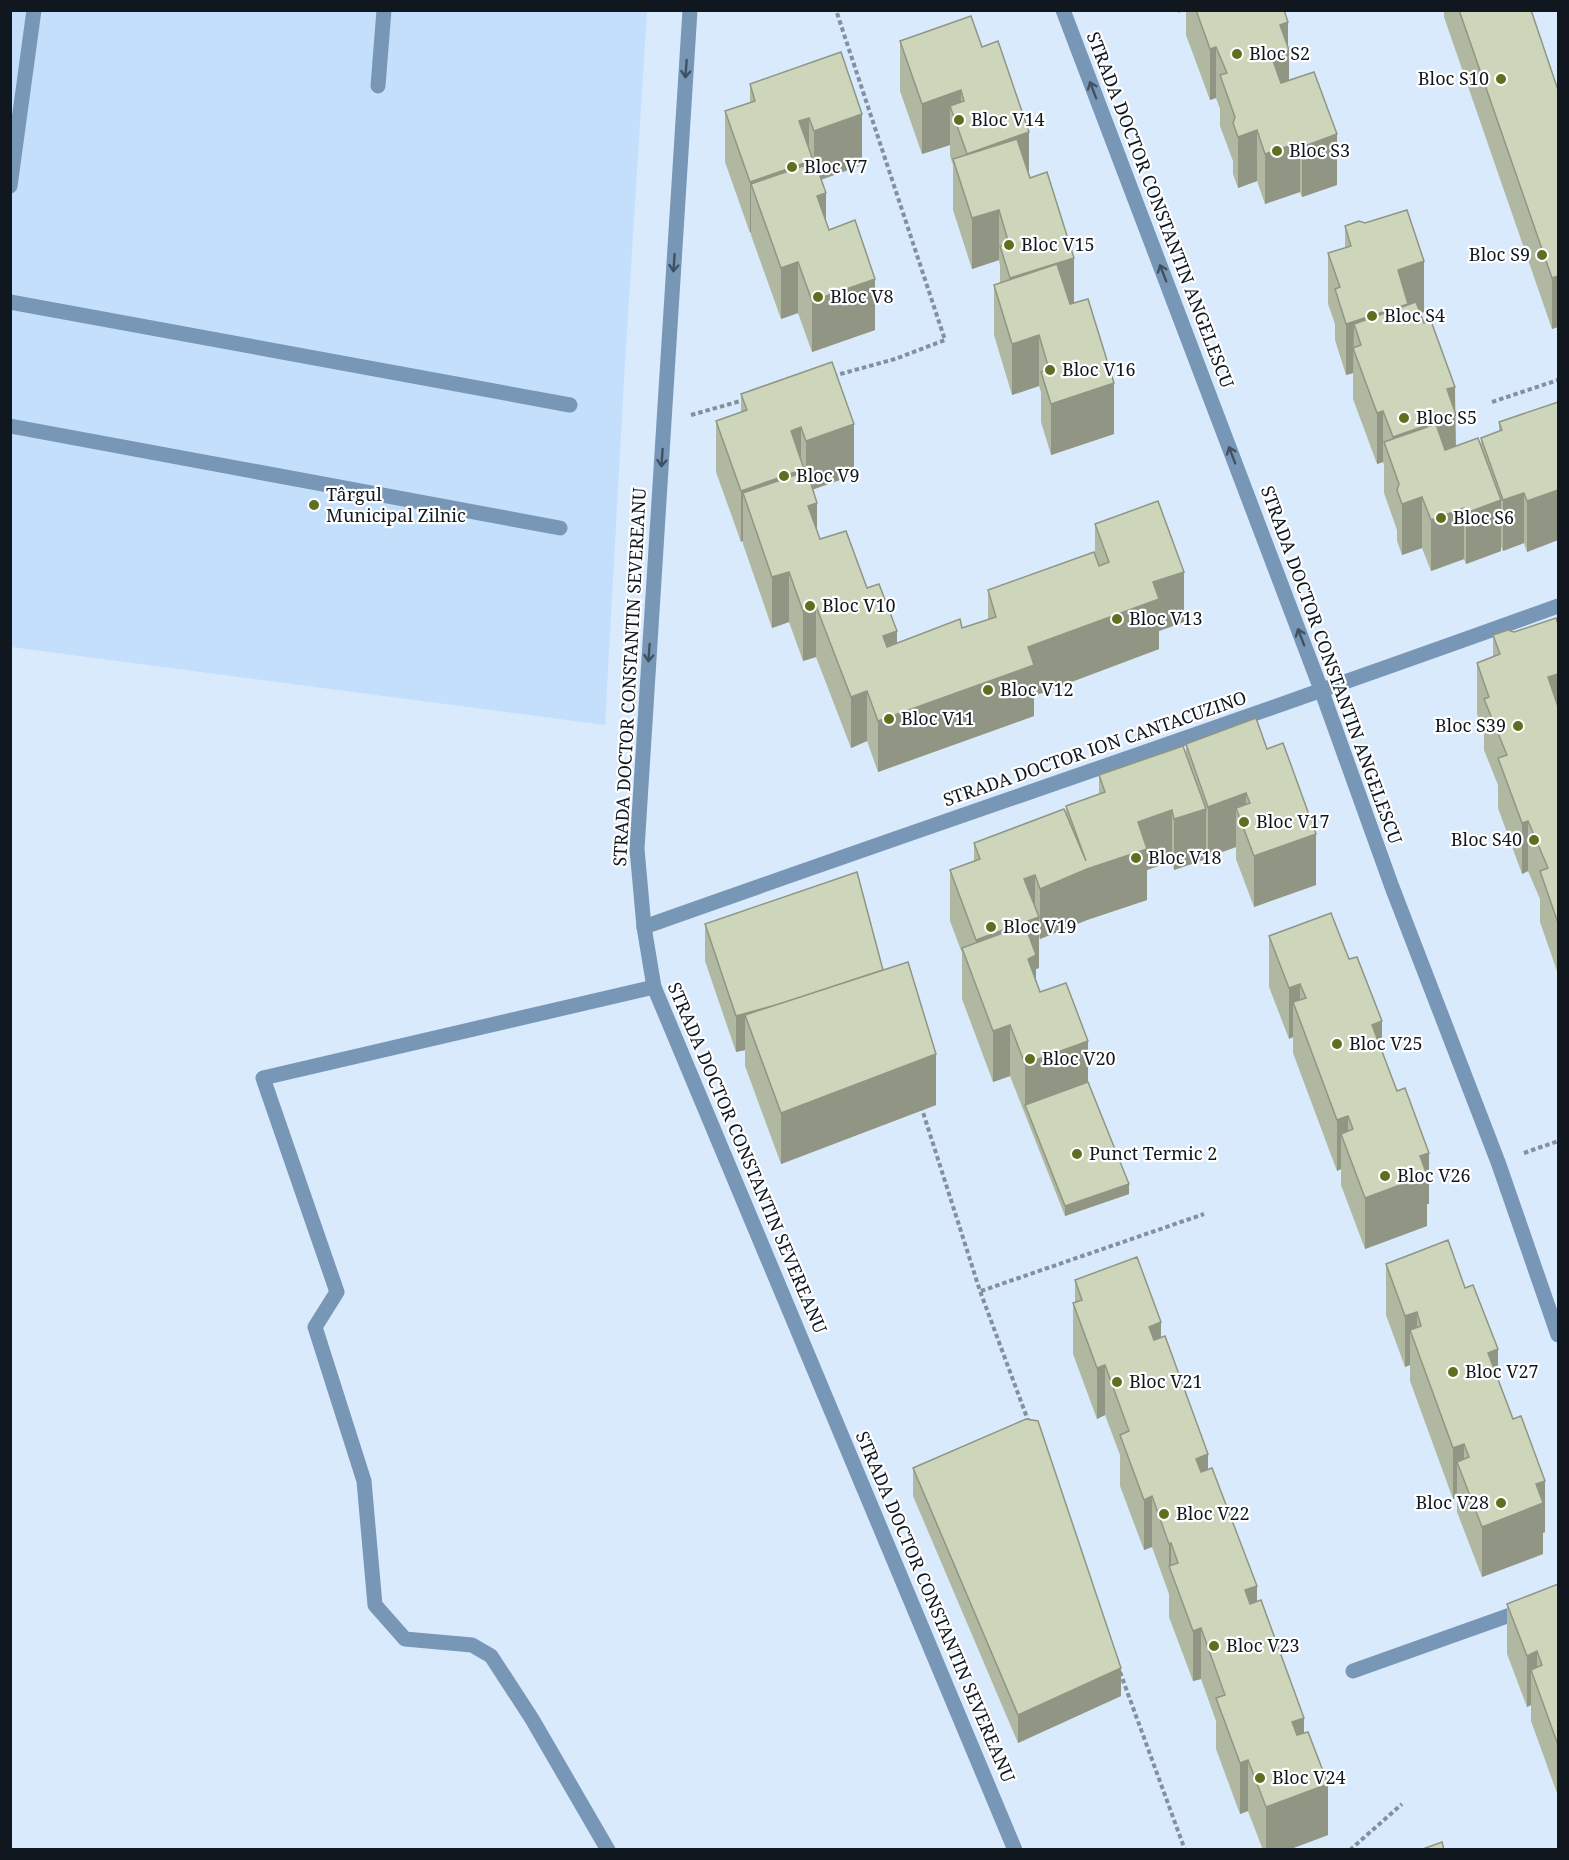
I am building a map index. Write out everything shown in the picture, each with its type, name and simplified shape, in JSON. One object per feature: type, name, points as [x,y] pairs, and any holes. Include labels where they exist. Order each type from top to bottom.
[{"type":"street","points":[[10,186],[34,10]]},
{"type":"street","points":[[378,86],[384,10]]},
{"type":"street","name":"STRADA DOCTOR CONSTANTIN SEVEREANU","points":[[690,10],[637,849],[644,927],[654,987],[1016,1850]]},
{"type":"street","name":"STRADA DOCTOR CONSTANTIN ANGELESCU","points":[[1063,10],[1322,692],[1392,887],[1498,1162],[1558,1335]]},
{"type":"street","points":[[10,302],[570,405]]},
{"type":"street","points":[[10,426],[560,528]]},
{"type":"street","name":"STRADA DOCTOR ION CANTACUZINO","points":[[644,927],[1322,692],[1558,606]]},
{"type":"street","points":[[608,1850],[532,1719],[490,1656],[472,1645],[405,1639],[375,1605],[364,1481],[315,1326],[337,1292],[263,1078],[654,987]]},
{"type":"street","points":[[1353,1671],[1558,1598]]},
{"type":"path","points":[[826,378],[895,359],[945,340],[836,10]]},
{"type":"path","points":[[1492,402],[1558,380]]},
{"type":"path","points":[[664,422],[745,400]]},
{"type":"path","points":[[919,1100],[981,1291],[1031,1428]]},
{"type":"path","points":[[1498,1162],[1558,1141]]},
{"type":"path","points":[[981,1291],[1204,1214]]},
{"type":"path","points":[[1120,1672],[1185,1850]]},
{"type":"path","points":[[1350,1850],[1402,1804]]},
{"type":"shaded area","name":"Târgul Municipal Zilnic","points":[[11,11],[647,11],[605,725],[11,647]]},
{"type":"building","points":[[1196,10],[1284,10],[1288,22],[1280,25],[1289,50],[1267,58],[1272,58],[1281,83],[1314,72],[1337,134],[1302,147],[1300,142],[1265,154],[1257,130],[1238,137],[1233,123],[1235,117],[1220,75],[1227,73],[1216,47],[1210,49]]},
{"type":"building","name":"Bloc S10","points":[[1459,10],[1531,10],[1558,90],[1558,276],[1552,278]]},
{"type":"building","points":[[971,16],[982,47],[998,41],[1029,132],[967,154],[950,106],[964,101],[961,90],[922,104],[900,41]]},
{"type":"building","points":[[841,52],[862,114],[814,131],[809,118],[799,121],[813,160],[750,182],[725,111],[755,101],[750,84]]},
{"type":"building","points":[[1017,139],[1030,178],[1047,172],[1074,258],[1010,278],[1000,246],[1009,244],[999,210],[972,218],[953,159]]},
{"type":"building","points":[[815,162],[826,193],[817,196],[829,230],[855,220],[875,279],[812,301],[798,262],[781,268],[751,184]]},
{"type":"building","points":[[1407,210],[1424,261],[1398,270],[1408,304],[1346,324],[1335,289],[1340,287],[1328,253],[1351,246],[1345,226],[1359,221],[1365,223]]},
{"type":"building","points":[[1057,264],[1070,304],[1088,299],[1114,383],[1051,404],[1041,372],[1049,369],[1039,335],[1012,344],[994,285]]},
{"type":"building","points":[[1416,302],[1424,323],[1431,321],[1455,387],[1447,389],[1456,415],[1393,437],[1383,411],[1377,413],[1353,348],[1361,345],[1354,324]]},
{"type":"building","points":[[832,362],[854,424],[806,441],[801,427],[791,431],[804,469],[741,491],[716,421],[747,410],[741,394]]},
{"type":"building","points":[[1558,402],[1558,490],[1527,501],[1524,493],[1503,500],[1481,438],[1502,430],[1499,422]]},
{"type":"building","points":[[1436,424],[1445,450],[1478,438],[1501,500],[1466,513],[1464,508],[1431,520],[1422,497],[1402,504],[1397,490],[1399,484],[1384,442]]},
{"type":"building","points":[[807,471],[817,503],[808,506],[820,539],[846,531],[867,588],[879,584],[897,631],[883,636],[887,647],[960,619],[962,628],[996,617],[988,590],[1094,552],[1099,566],[1109,562],[1095,524],[1158,501],[1184,572],[1153,582],[1159,599],[1028,647],[1034,665],[878,721],[867,691],[851,697],[816,606],[803,611],[789,572],[772,577],[743,493]]},
{"type":"building","points":[[1556,618],[1558,674],[1548,677],[1558,707],[1558,923],[1540,871],[1548,868],[1528,821],[1522,823],[1498,758],[1507,755],[1484,699],[1489,697],[1477,663],[1500,654],[1493,635],[1508,630],[1514,632]]},
{"type":"building","points":[[1256,718],[1267,749],[1283,743],[1316,834],[1254,856],[1236,808],[1250,803],[1246,793],[1208,807],[1186,744]]},
{"type":"building","points":[[1183,746],[1206,809],[1174,819],[1172,810],[1138,822],[1147,849],[1087,869],[1040,889],[1035,875],[1024,879],[1039,917],[976,940],[950,870],[980,859],[974,843],[1064,809],[1086,861],[1066,806],[1105,792],[1099,775]]},
{"type":"building","points":[[857,872],[883,970],[736,1016],[705,924]]},
{"type":"building","points":[[1331,913],[1349,959],[1357,957],[1382,1021],[1372,1025],[1397,1091],[1405,1088],[1429,1153],[1420,1156],[1427,1175],[1365,1198],[1341,1134],[1353,1129],[1348,1116],[1337,1120],[1293,1002],[1306,998],[1300,984],[1289,988],[1269,936]]},
{"type":"building","points":[[1025,925],[1036,955],[1028,959],[1040,992],[1066,983],[1088,1041],[1025,1064],[1010,1025],[993,1031],[962,948]]},
{"type":"building","points":[[908,962],[936,1054],[781,1113],[745,1015]]},
{"type":"building","name":"Punct Termic 2","points":[[1088,1082],[1129,1184],[1065,1206],[1025,1105]]},
{"type":"building","points":[[1448,1240],[1465,1288],[1473,1285],[1498,1349],[1488,1353],[1513,1419],[1521,1416],[1545,1481],[1536,1484],[1543,1503],[1482,1527],[1457,1462],[1469,1457],[1464,1444],[1453,1448],[1410,1330],[1421,1326],[1417,1312],[1405,1316],[1386,1264]]},
{"type":"building","points":[[1137,1257],[1161,1322],[1149,1327],[1154,1340],[1165,1336],[1208,1454],[1196,1459],[1201,1472],[1212,1468],[1257,1586],[1245,1590],[1250,1604],[1261,1600],[1304,1718],[1292,1722],[1297,1735],[1308,1732],[1328,1784],[1266,1807],[1248,1760],[1240,1763],[1216,1698],[1225,1695],[1201,1628],[1193,1631],[1169,1566],[1178,1563],[1171,1543],[1169,1544],[1152,1496],[1144,1500],[1120,1435],[1129,1431],[1105,1365],[1097,1368],[1073,1303],[1082,1300],[1075,1280]]},
{"type":"building","points":[[1026,1419],[1038,1421],[1121,1668],[1018,1715],[913,1468]]},
{"type":"building","points":[[1558,1584],[1558,1745],[1531,1670],[1542,1665],[1537,1651],[1527,1656],[1507,1604]]},
{"type":"building","points":[[1442,1842],[1444,1850],[1420,1850]]},
{"type":"place","name":"Bloc S2","points":[[1237,54]]},
{"type":"place","name":"Bloc S10","points":[[1501,79]]},
{"type":"place","name":"Bloc V14","points":[[959,120]]},
{"type":"place","name":"Bloc S3","points":[[1277,151]]},
{"type":"place","name":"Bloc V7","points":[[792,167]]},
{"type":"place","name":"Bloc V15","points":[[1009,245]]},
{"type":"place","name":"Bloc S9","points":[[1542,255]]},
{"type":"place","name":"Bloc V8","points":[[818,297]]},
{"type":"place","name":"Bloc S4","points":[[1372,316]]},
{"type":"place","name":"Bloc V16","points":[[1050,370]]},
{"type":"place","name":"Bloc S5","points":[[1404,418]]},
{"type":"place","name":"Bloc V9","points":[[784,476]]},
{"type":"place","name":"Târgul Municipal Zilnic","points":[[314,505]]},
{"type":"place","name":"Bloc S6","points":[[1441,518]]},
{"type":"place","name":"Bloc V10","points":[[810,606]]},
{"type":"place","name":"Bloc V13","points":[[1117,619]]},
{"type":"place","name":"Bloc V12","points":[[988,690]]},
{"type":"place","name":"Bloc V11","points":[[889,719]]},
{"type":"place","name":"Bloc S39","points":[[1518,726]]},
{"type":"place","name":"Bloc V17","points":[[1244,822]]},
{"type":"place","name":"Bloc S40","points":[[1534,840]]},
{"type":"place","name":"Bloc V18","points":[[1136,858]]},
{"type":"place","name":"Bloc V19","points":[[991,927]]},
{"type":"place","name":"Bloc V25","points":[[1337,1044]]},
{"type":"place","name":"Bloc V20","points":[[1030,1059]]},
{"type":"place","name":"Punct Termic 2","points":[[1077,1154]]},
{"type":"place","name":"Bloc V26","points":[[1385,1176]]},
{"type":"place","name":"Bloc V27","points":[[1453,1372]]},
{"type":"place","name":"Bloc V21","points":[[1117,1382]]},
{"type":"place","name":"Bloc V28","points":[[1501,1503]]},
{"type":"place","name":"Bloc V22","points":[[1164,1514]]},
{"type":"place","name":"Bloc V23","points":[[1214,1646]]},
{"type":"place","name":"Bloc V24","points":[[1260,1778]]}]
